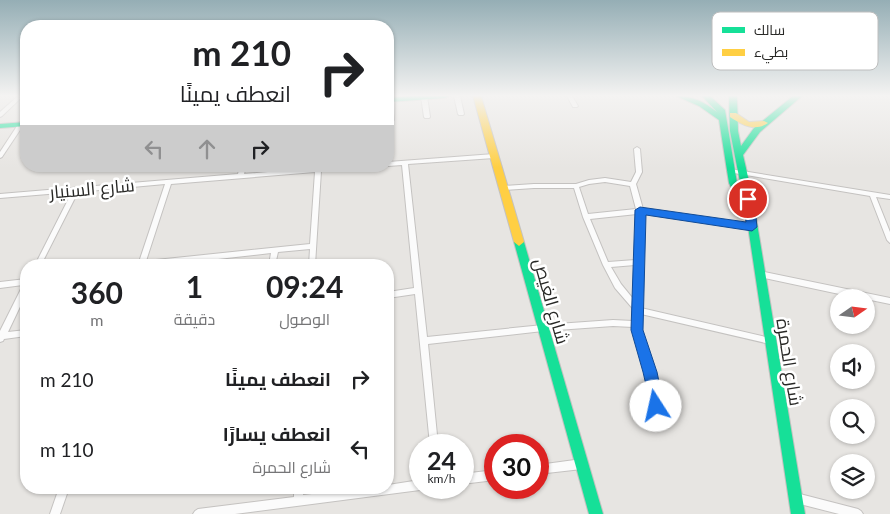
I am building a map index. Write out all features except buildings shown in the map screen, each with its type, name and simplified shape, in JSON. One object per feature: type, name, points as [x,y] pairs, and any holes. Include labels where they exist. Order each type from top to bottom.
[{"type":"street","name":"شارع الغيص","points":[[484,120],[596,514]]},
{"type":"street","name":"شارع الحمرة","points":[[734,120],[798,514]]},
{"type":"street","points":[[741,120],[748,125],[765,123]]},
{"type":"street","points":[[739,154],[747,139],[768,120]]},
{"type":"street","name":"شارع الحمرة","points":[[724,122],[730,171],[736,189],[750,215]]},
{"type":"street","points":[[0,126],[20,124]]},
{"type":"street","points":[[0,156],[20,129]]},
{"type":"street","points":[[637,149],[639,172],[633,184],[640,210],[637,324],[650,372],[656,406]]},
{"type":"street","points":[[394,164],[494,156]]},
{"type":"street","points":[[405,163],[433,434]]},
{"type":"street","points":[[730,171],[890,197]]},
{"type":"street","points":[[241,176],[242,172]]},
{"type":"street","name":"شارع السنيار","points":[[0,196],[292,172]]},
{"type":"street","points":[[313,259],[318,172]]},
{"type":"street","points":[[504,188],[576,186],[605,180],[633,184]]},
{"type":"street","points":[[143,259],[169,182]]},
{"type":"street","points":[[576,186],[586,217],[606,265],[618,286],[638,310],[770,341]]},
{"type":"street","points":[[41,259],[76,190]]},
{"type":"street","points":[[872,194],[890,240]]},
{"type":"street","points":[[586,217],[640,210],[752,227]]},
{"type":"street","points":[[201,259],[314,246]]},
{"type":"street","points":[[273,259],[275,250]]},
{"type":"street","points":[[213,259],[216,256]]},
{"type":"street","points":[[606,265],[639,262]]},
{"type":"street","points":[[760,274],[890,301]]},
{"type":"street","points":[[0,284],[20,282]]},
{"type":"street","points":[[394,294],[418,291]]},
{"type":"street","points":[[1,338],[20,299]]},
{"type":"street","points":[[423,341],[543,328],[613,323],[637,324]]},
{"type":"street","points":[[1,338],[20,334]]},
{"type":"street","points":[[549,468],[582,464]]},
{"type":"street","points":[[394,488],[409,486]]},
{"type":"street","points":[[55,514],[62,494]]},
{"type":"street","points":[[298,501],[299,494]]},
{"type":"street","points":[[198,514],[351,494]]},
{"type":"street","points":[[796,498],[858,514]]},
{"type":"traffic: fast","points":[[723,120],[733,183],[747,210]]},
{"type":"traffic: fast","points":[[734,120],[798,514]]},
{"type":"traffic: fast","points":[[740,153],[757,130],[769,120]]},
{"type":"traffic: fast","points":[[0,126],[20,124]]},
{"type":"traffic: fast","points":[[519,242],[596,514]]},
{"type":"traffic: slow","points":[[484,120],[519,242]]},
{"type":"traffic: slow","points":[[740,120],[748,125],[764,123]]},
{"type":"route","points":[[656,406],[654,388],[637,330],[640,210],[752,227],[748,199]]}]
